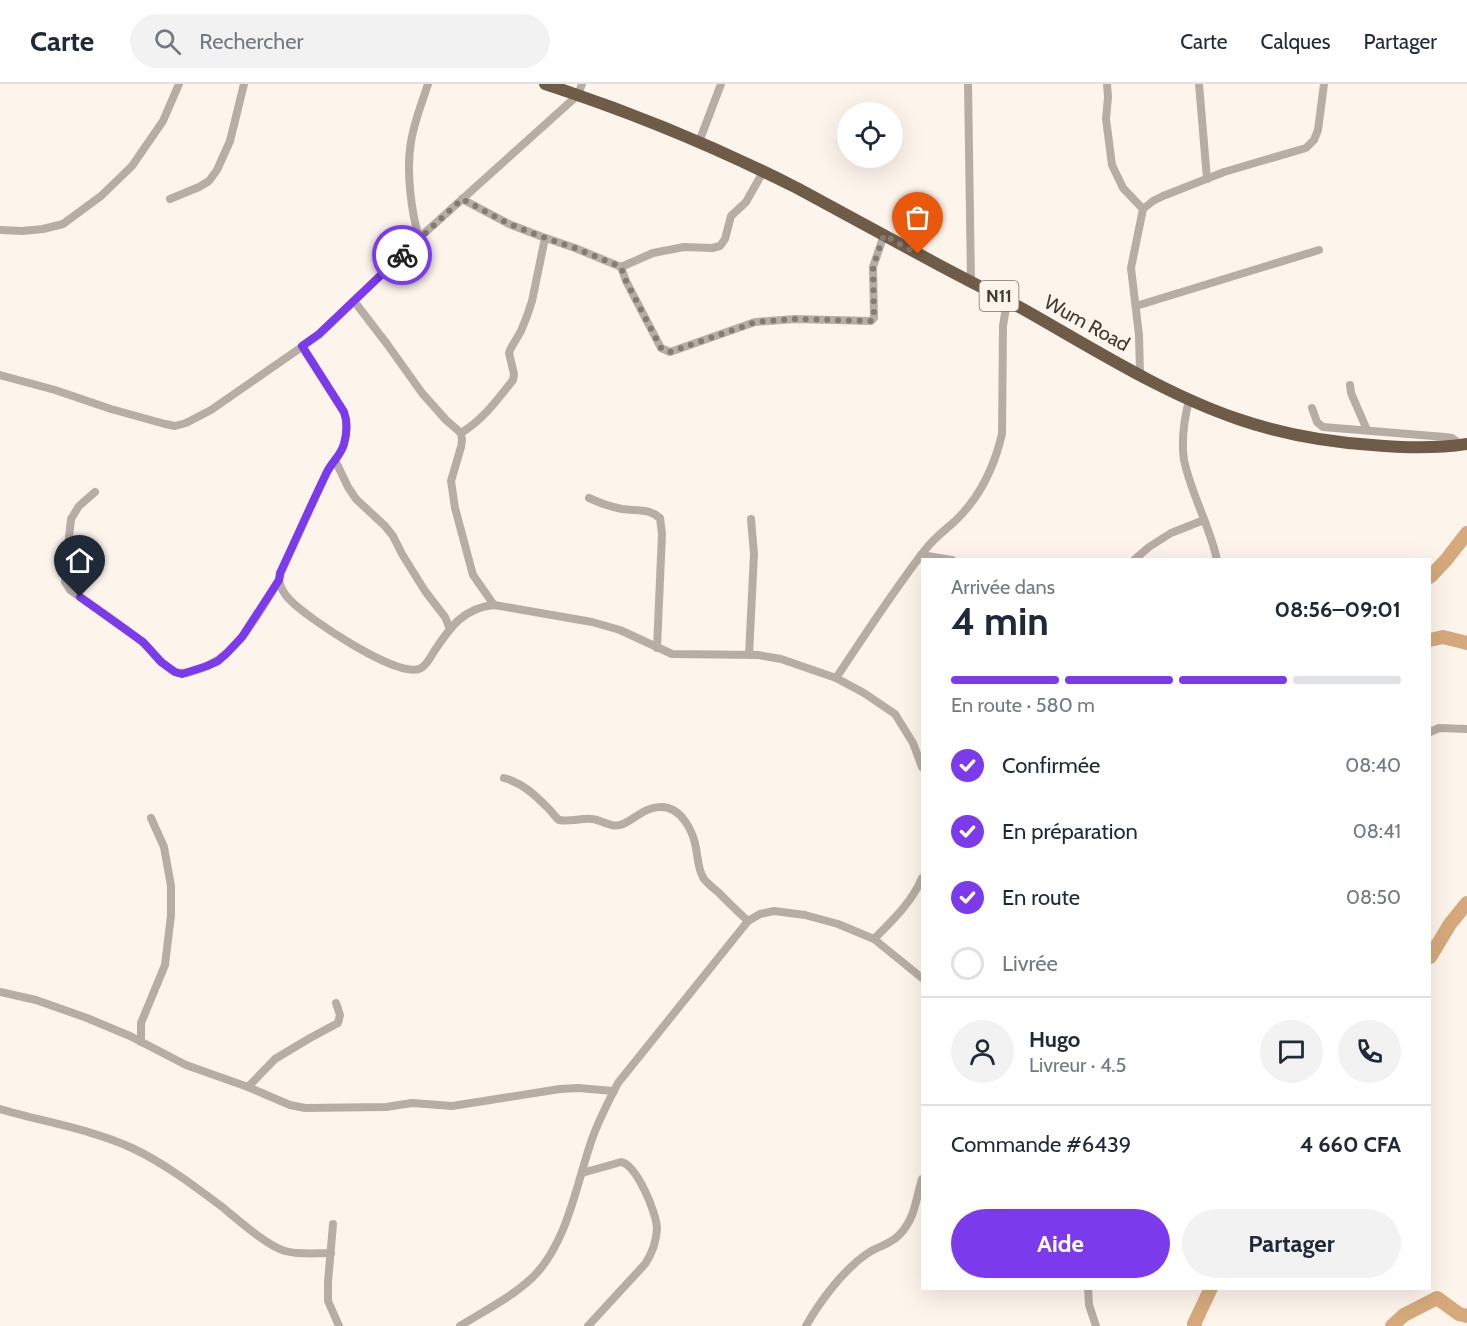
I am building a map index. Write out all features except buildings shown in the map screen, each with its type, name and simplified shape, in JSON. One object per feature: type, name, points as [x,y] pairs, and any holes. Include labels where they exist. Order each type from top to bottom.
[{"type":"highway","name":"Wum Road","points":[[545,84],[580,89],[795,187],[1189,400],[1238,419],[1321,440],[1410,448],[1464,445]]},
{"type":"street","points":[[0,230],[22,231],[63,224],[101,196],[132,166],[163,121],[178,84]]},
{"type":"street","points":[[170,198],[200,188],[217,170],[230,141],[244,84]]},
{"type":"street","points":[[419,238],[413,213],[411,141],[428,84]]},
{"type":"street","points":[[699,142],[721,84]]},
{"type":"street","points":[[968,84],[971,282]]},
{"type":"street","points":[[1107,84],[1109,86],[1106,119],[1112,165],[1124,188],[1143,209]]},
{"type":"street","points":[[1199,84],[1207,179]]},
{"type":"street","points":[[1140,374],[1139,335],[1131,268],[1143,209],[1163,196],[1207,179],[1306,148],[1314,140],[1318,130],[1324,84]]},
{"type":"street","points":[[0,375],[55,390],[111,410],[165,424],[175,426],[186,423],[211,410],[319,334],[580,89]]},
{"type":"street","points":[[462,199],[509,224],[621,267],[653,252],[684,247],[720,246],[725,239],[731,216],[746,202],[763,172]]},
{"type":"street","points":[[621,267],[661,348],[670,352],[756,322],[795,319],[871,321],[874,318],[873,267],[884,235]]},
{"type":"street","points":[[461,433],[485,415],[514,377],[509,353],[521,331],[532,301],[545,238]]},
{"type":"street","points":[[1136,306],[1319,250]]},
{"type":"street","points":[[354,301],[422,393],[461,433],[462,440],[451,481],[454,508],[473,575],[494,605]]},
{"type":"street","points":[[836,678],[921,555],[979,494],[992,468],[1002,434],[1003,326],[1007,301]]},
{"type":"street","points":[[302,346],[344,412],[347,421],[346,433],[343,446],[330,467],[299,531],[279,580],[281,588],[292,603],[323,626],[368,654],[391,665],[414,671],[428,662],[453,626],[469,612],[494,605],[592,622],[620,630],[672,654],[749,655],[781,659],[836,678],[896,714],[913,743],[921,764]]},
{"type":"street","points":[[1350,385],[1351,393],[1367,430]]},
{"type":"street","points":[[1189,400],[1184,418],[1184,461],[1216,558]]},
{"type":"street","points":[[1312,408],[1317,422],[1323,427],[1445,437],[1464,445]]},
{"type":"street","points":[[335,460],[348,488],[389,530],[425,591],[453,626]]},
{"type":"street","points":[[95,492],[79,506],[71,519],[65,582],[70,590],[143,642],[161,662],[175,672],[189,673],[218,661],[242,637],[279,580]]},
{"type":"street","points":[[589,498],[605,506],[625,510],[644,510],[660,518],[662,534],[657,648]]},
{"type":"street","points":[[749,655],[754,554],[751,519]]},
{"type":"street","points":[[1136,558],[1171,533],[1204,520]]},
{"type":"street","points":[[921,555],[940,558]]},
{"type":"street","points":[[1431,732],[1439,728],[1467,729]]},
{"type":"street","points":[[504,778],[515,780],[530,791],[559,820],[564,821],[591,819],[615,826],[658,806],[669,807],[679,814],[691,831],[700,870],[705,880],[748,921]]},
{"type":"street","points":[[141,1042],[141,1023],[165,966],[171,915],[171,886],[164,847],[151,818]]},
{"type":"street","points":[[874,939],[901,911],[921,880]]},
{"type":"street","points":[[460,1326],[514,1292],[533,1276],[548,1258],[561,1232],[604,1109],[618,1083],[748,921],[760,914],[774,911],[805,915],[838,924],[874,939],[921,977]]},
{"type":"street","points":[[0,992],[36,1000],[124,1033],[186,1065],[290,1105],[305,1108],[386,1107],[412,1103],[452,1106],[560,1089],[614,1091]]},
{"type":"street","points":[[248,1088],[276,1059],[338,1023],[340,1015],[336,1003]]},
{"type":"street","points":[[124,1033],[141,1023]]},
{"type":"street","points":[[0,1109],[132,1148],[195,1185],[275,1247],[284,1251],[331,1253]]},
{"type":"street","points":[[582,1173],[621,1162],[626,1163],[635,1174],[651,1205],[656,1216],[657,1230],[651,1255],[645,1264],[588,1326]]},
{"type":"street","points":[[806,1326],[837,1281],[852,1264],[902,1233],[914,1212],[921,1183]]},
{"type":"street","points":[[333,1224],[328,1301],[339,1326]]},
{"type":"street","points":[[1088,1290],[1089,1305],[1096,1326]]},
{"type":"waterway","points":[[1431,576],[1467,533]]},
{"type":"waterway","points":[[1431,640],[1443,637],[1467,643]]},
{"type":"waterway","points":[[1431,955],[1450,924],[1467,903]]},
{"type":"waterway","points":[[1195,1326],[1210,1290]]},
{"type":"waterway","points":[[1392,1326],[1404,1315],[1437,1298],[1459,1314],[1467,1316]]},
{"type":"way so far","points":[[402,255],[462,199],[509,224],[621,267],[661,348],[670,352],[756,322],[795,319],[871,321],[874,318],[873,267],[884,235],[918,254]]},
{"type":"route","points":[[80,597],[143,642],[161,662],[175,672],[189,673],[218,661],[226,654],[242,637],[279,580],[299,531],[330,467],[343,446],[347,421],[344,412],[302,346],[319,334],[402,255]]}]
